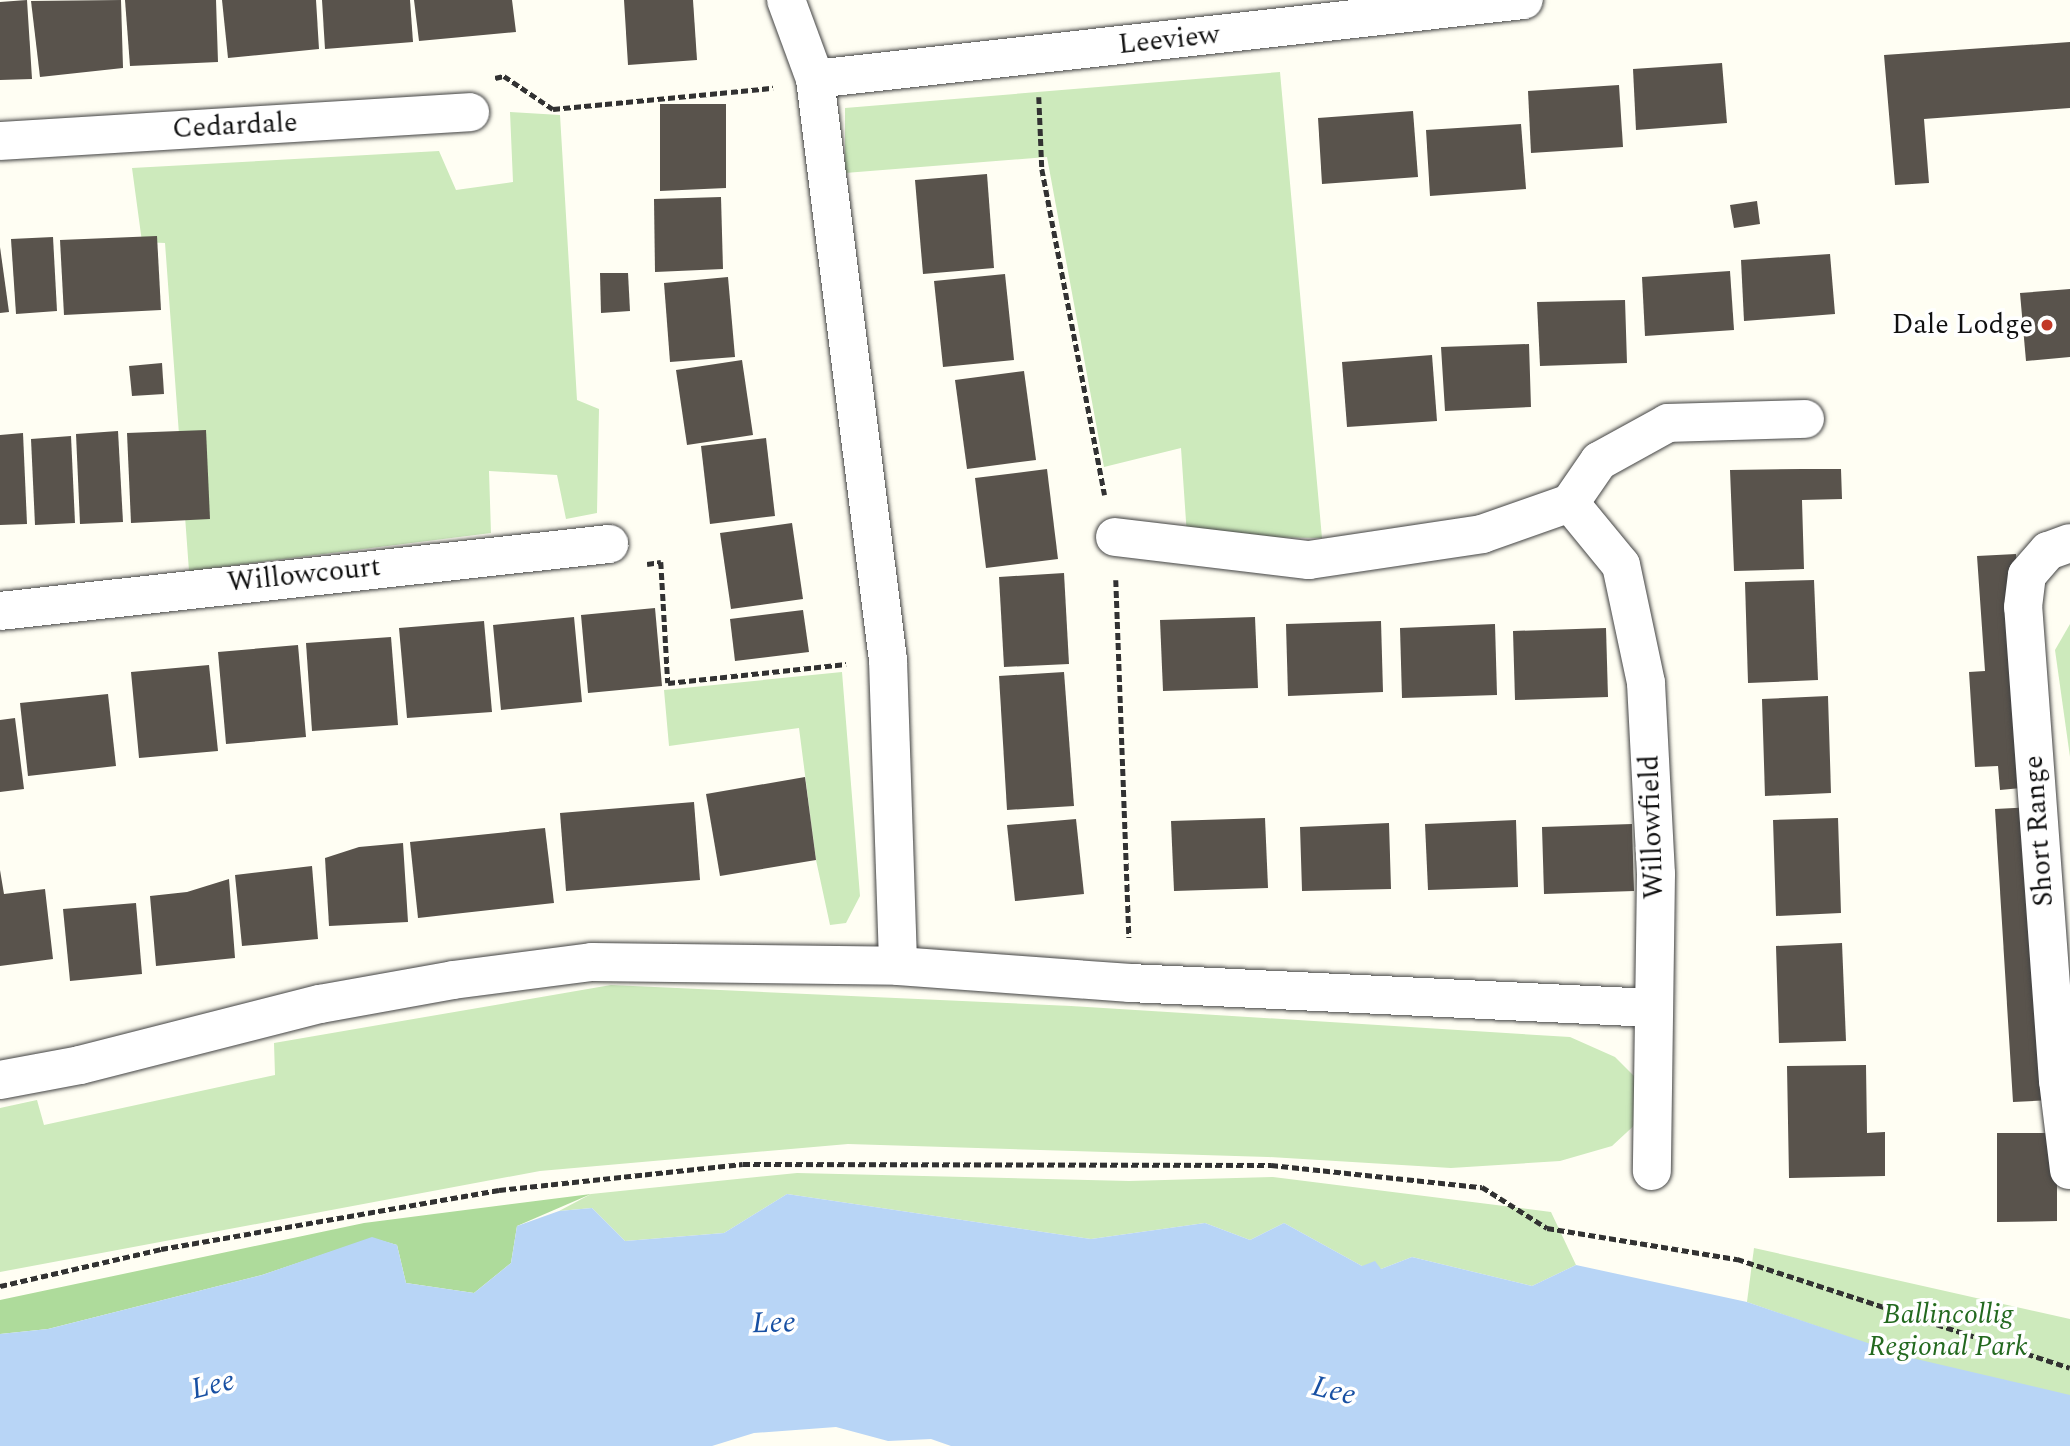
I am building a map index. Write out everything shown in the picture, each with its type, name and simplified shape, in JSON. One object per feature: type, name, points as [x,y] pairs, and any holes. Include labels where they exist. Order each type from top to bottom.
[{"type":"street","points":[[786,0],[816,81],[888,660],[898,966]]},
{"type":"street","name":"Leeview","points":[[816,81],[1524,0]]},
{"type":"street","name":"Cedardale","points":[[0,141],[470,112]]},
{"type":"street","points":[[1115,537],[1309,560],[1482,534],[1570,503],[1599,461],[1668,423],[1805,419]]},
{"type":"street","name":"Willowfield","points":[[1570,503],[1621,565],[1646,683],[1656,874],[1652,1171]]},
{"type":"street","name":"Short Range","points":[[2069,1170],[2058,1081],[2023,607],[2027,575],[2048,551],[2070,543]]},
{"type":"street","name":"Willowcourt","points":[[0,611],[609,544]]},
{"type":"street","points":[[0,1080],[80,1065],[320,1004],[567,965],[898,966],[1130,984],[1653,1009]]},
{"type":"path","points":[[1035,55],[1042,169],[1091,441],[1115,537],[1130,984]]},
{"type":"path","points":[[470,112],[468,82],[504,76],[553,109],[816,81]]},
{"type":"path","points":[[609,544],[614,569],[661,562],[668,683],[888,660]]},
{"type":"path","points":[[0,1286],[161,1249],[499,1190],[743,1164],[1271,1165],[1482,1187],[1547,1228],[1737,1259],[2070,1368]]},
{"type":"green space","points":[[1280,72],[1322,538],[1187,536],[1181,448],[1104,467],[1047,157],[845,173],[845,108]]},
{"type":"green space","points":[[510,112],[560,115],[577,400],[599,409],[597,513],[566,519],[557,475],[489,471],[491,533],[189,571],[165,243],[142,242],[132,168],[439,151],[456,190],[513,182]]},
{"type":"green space","points":[[2070,624],[2070,757],[2055,650]]},
{"type":"green space","points":[[842,672],[860,896],[846,923],[830,925],[816,860],[799,728],[669,746],[664,690]]},
{"type":"green space","points":[[611,985],[1071,1006],[1570,1037],[1615,1057],[1641,1083],[1640,1120],[1612,1146],[1560,1161],[1451,1168],[1268,1157],[848,1144],[540,1171],[0,1272],[0,1108],[37,1100],[44,1125],[275,1075],[274,1043]]},
{"type":"green space","points":[[797,1173],[1129,1181],[1273,1177],[1551,1212],[1576,1265],[1532,1286],[1412,1257],[1381,1269],[1362,1266],[1284,1223],[1250,1240],[1205,1223],[1091,1239],[787,1194],[724,1233],[625,1241],[592,1208],[559,1211],[591,1194]]},
{"type":"green space","points":[[591,1194],[517,1226],[511,1263],[474,1293],[406,1283],[397,1245],[372,1238],[262,1275],[48,1329],[0,1334],[0,1300],[364,1223]]},
{"type":"green space","name":"Ballincollig Regional Park","points":[[1754,1248],[2070,1319],[2070,1396],[1935,1367],[1747,1302]]},
{"type":"water","name":"Lee","points":[[787,1194],[1091,1239],[1205,1223],[1250,1240],[1284,1223],[1362,1266],[1375,1261],[1381,1269],[1412,1257],[1532,1286],[1576,1265],[1747,1302],[1912,1358],[2070,1395],[2070,1446],[951,1446],[931,1439],[888,1441],[836,1427],[754,1433],[712,1446],[0,1446],[0,1334],[48,1329],[262,1275],[372,1237],[397,1245],[406,1283],[474,1293],[511,1263],[517,1226],[559,1211],[592,1208],[625,1241],[724,1233]]},
{"type":"building","points":[[27,0],[32,79],[0,80],[0,2]]},
{"type":"building","points":[[121,0],[123,68],[40,77],[31,1]]},
{"type":"building","points":[[125,0],[216,0],[218,62],[130,66]]},
{"type":"building","points":[[222,0],[316,0],[319,49],[228,58]]},
{"type":"building","points":[[322,0],[410,0],[413,42],[325,49]]},
{"type":"building","points":[[414,0],[512,0],[516,32],[419,41]]},
{"type":"building","points":[[624,0],[693,0],[697,60],[628,65]]},
{"type":"building","points":[[2070,42],[2070,108],[1924,119],[1929,183],[1895,185],[1884,55]]},
{"type":"building","points":[[1722,63],[1727,123],[1636,130],[1633,69]]},
{"type":"building","points":[[1619,85],[1623,147],[1531,153],[1528,91]]},
{"type":"building","points":[[660,104],[726,104],[726,188],[660,191]]},
{"type":"building","points":[[1413,111],[1418,177],[1322,184],[1318,118]]},
{"type":"building","points":[[1521,124],[1526,189],[1430,196],[1426,130]]},
{"type":"building","points":[[987,174],[994,268],[923,274],[915,180]]},
{"type":"building","points":[[721,197],[723,269],[655,272],[654,199]]},
{"type":"building","points":[[1757,201],[1760,224],[1734,228],[1730,205]]},
{"type":"building","points":[[157,236],[161,310],[64,315],[60,240]]},
{"type":"building","points":[[53,237],[57,311],[16,314],[11,239]]},
{"type":"building","points":[[0,247],[9,312],[0,313]]},
{"type":"building","points":[[1830,254],[1835,314],[1744,321],[1741,260]]},
{"type":"building","points":[[1730,271],[1734,330],[1645,336],[1642,277]]},
{"type":"building","points":[[600,273],[628,273],[630,311],[601,313]]},
{"type":"building","points":[[1005,274],[1014,360],[943,367],[934,281]]},
{"type":"building","points":[[728,277],[735,357],[670,362],[664,283]]},
{"type":"building","name":"Dale Lodge","points":[[2070,289],[2070,357],[2026,361],[2020,293]]},
{"type":"building","points":[[1625,300],[1627,363],[1540,366],[1537,302]]},
{"type":"building","points":[[1529,344],[1531,407],[1445,411],[1441,347]]},
{"type":"building","points":[[1432,355],[1437,421],[1347,427],[1342,362]]},
{"type":"building","points":[[742,360],[753,435],[687,445],[676,370]]},
{"type":"building","points":[[162,363],[164,394],[132,396],[129,366]]},
{"type":"building","points":[[1024,371],[1036,460],[967,469],[955,380]]},
{"type":"building","points":[[206,430],[210,519],[131,523],[127,433]]},
{"type":"building","points":[[118,431],[123,522],[80,524],[76,434]]},
{"type":"building","points":[[23,433],[27,524],[0,525],[0,435]]},
{"type":"building","points":[[71,436],[75,523],[35,525],[31,439]]},
{"type":"building","points":[[766,438],[775,516],[710,524],[701,446]]},
{"type":"building","points":[[1047,469],[1058,559],[986,568],[975,478]]},
{"type":"building","points":[[1841,469],[1842,499],[1802,500],[1804,569],[1734,571],[1730,470]]},
{"type":"building","points":[[792,523],[803,599],[731,609],[720,533]]},
{"type":"building","points":[[2016,554],[2032,787],[2000,790],[1998,766],[1975,767],[1969,672],[1985,671],[1977,556]]},
{"type":"building","points":[[1064,573],[1069,664],[1004,667],[999,577]]},
{"type":"building","points":[[1814,580],[1818,680],[1748,683],[1745,582]]},
{"type":"building","points":[[655,608],[662,686],[588,693],[581,615]]},
{"type":"building","points":[[803,610],[809,652],[735,661],[730,619]]},
{"type":"building","points":[[574,617],[582,702],[501,710],[493,625]]},
{"type":"building","points":[[1255,617],[1258,688],[1163,691],[1160,620]]},
{"type":"building","points":[[484,621],[492,712],[407,718],[399,628]]},
{"type":"building","points":[[1381,621],[1383,692],[1288,696],[1286,624]]},
{"type":"building","points":[[1495,624],[1497,695],[1402,698],[1400,628]]},
{"type":"building","points":[[1606,628],[1608,697],[1515,700],[1513,631]]},
{"type":"building","points":[[391,637],[398,725],[312,731],[306,643]]},
{"type":"building","points":[[298,645],[306,737],[226,744],[218,652]]},
{"type":"building","points":[[209,665],[218,751],[139,758],[131,672]]},
{"type":"building","points":[[1064,672],[1074,806],[1007,810],[999,676]]},
{"type":"building","points":[[108,694],[116,766],[28,776],[20,703]]},
{"type":"building","points":[[1828,696],[1831,793],[1765,796],[1762,699]]},
{"type":"building","points":[[15,718],[24,789],[0,792],[0,720]]},
{"type":"building","points":[[805,777],[816,860],[720,876],[706,794]]},
{"type":"building","points":[[694,802],[700,880],[566,891],[560,813]]},
{"type":"building","points":[[2035,807],[2052,1100],[2013,1102],[1995,809]]},
{"type":"building","points":[[1265,818],[1268,888],[1174,891],[1171,821]]},
{"type":"building","points":[[1838,818],[1841,913],[1776,916],[1773,820]]},
{"type":"building","points":[[1076,819],[1084,894],[1015,901],[1007,825]]},
{"type":"building","points":[[1516,820],[1518,887],[1428,890],[1425,824]]},
{"type":"building","points":[[1389,823],[1391,889],[1302,891],[1300,827]]},
{"type":"building","points":[[1632,824],[1634,891],[1544,894],[1542,827]]},
{"type":"building","points":[[545,828],[554,903],[418,918],[410,842]]},
{"type":"building","points":[[403,843],[408,922],[329,926],[325,858],[359,847]]},
{"type":"building","points":[[312,866],[318,939],[242,946],[235,875]]},
{"type":"building","points":[[0,870],[4,894],[45,889],[53,959],[0,966]]},
{"type":"building","points":[[229,879],[235,958],[156,966],[150,896],[187,892]]},
{"type":"building","points":[[136,903],[142,974],[70,981],[63,909]]},
{"type":"building","points":[[1842,943],[1846,1041],[1779,1043],[1776,946]]},
{"type":"building","points":[[1866,1065],[1867,1133],[1885,1132],[1885,1176],[1789,1178],[1787,1066]]},
{"type":"building","points":[[1997,1133],[2057,1133],[2057,1221],[1997,1222]]},
{"type":"place","name":"Dale Lodge","points":[[2047,325]]}]
